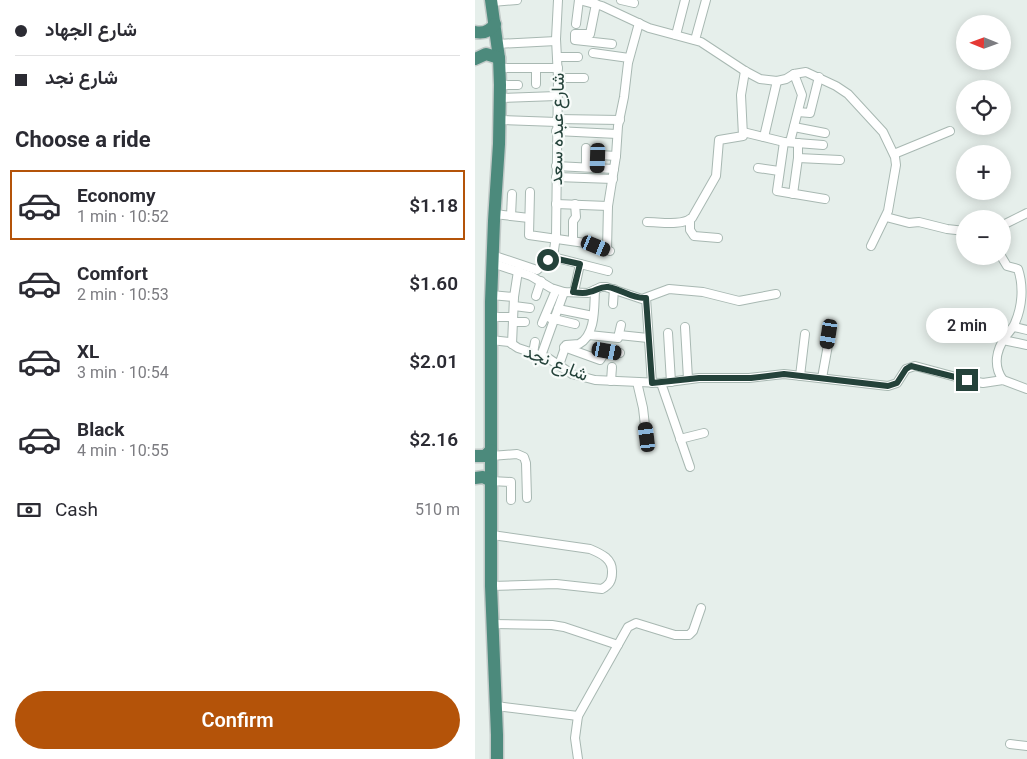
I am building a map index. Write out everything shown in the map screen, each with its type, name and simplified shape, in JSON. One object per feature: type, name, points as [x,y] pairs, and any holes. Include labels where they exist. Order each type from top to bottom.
[{"type":"highway","points":[[492,1],[499,63],[500,92],[491,295],[491,586],[497,759]]},
{"type":"highway","points":[[475,32],[489,31],[495,24]]},
{"type":"highway","points":[[475,59],[486,54],[499,63]]},
{"type":"highway","points":[[475,456],[485,456],[491,453]]},
{"type":"highway","points":[[475,478],[483,477],[491,481]]},
{"type":"street","points":[[492,1],[517,0]]},
{"type":"street","name":"شارع عبده سعد","points":[[553,258],[559,78],[556,41],[559,0]]},
{"type":"street","points":[[576,24],[579,0],[601,3],[639,24],[695,40],[715,50],[760,79],[777,81],[786,79],[794,74],[806,72],[819,77],[848,94],[883,132],[895,154],[896,165],[886,217],[871,246]]},
{"type":"street","points":[[621,0],[633,2]]},
{"type":"street","points":[[676,35],[685,0]]},
{"type":"street","points":[[695,40],[706,0]]},
{"type":"street","points":[[601,3],[589,34],[575,34],[575,40],[612,44]]},
{"type":"street","points":[[530,192],[529,235],[589,243],[609,251],[608,206],[616,156],[617,134],[629,58],[639,24]]},
{"type":"street","points":[[497,44],[556,41]]},
{"type":"street","points":[[593,53],[629,58]]},
{"type":"street","points":[[557,57],[579,57]]},
{"type":"street","points":[[499,63],[536,68],[558,68]]},
{"type":"street","points":[[536,68],[536,84]]},
{"type":"street","points":[[718,238],[694,236],[690,230],[690,219],[716,176],[719,140],[742,137],[741,98],[745,71]]},
{"type":"street","points":[[794,74],[802,95],[790,142],[779,171],[777,191],[825,199]]},
{"type":"street","points":[[798,112],[810,113],[819,77]]},
{"type":"street","points":[[559,78],[584,78]]},
{"type":"street","points":[[764,137],[777,81]]},
{"type":"street","points":[[500,92],[518,85]]},
{"type":"street","points":[[500,92],[557,96]]},
{"type":"street","points":[[500,120],[620,120]]},
{"type":"street","points":[[794,127],[825,133]]},
{"type":"street","points":[[557,131],[617,134]]},
{"type":"street","points":[[895,154],[950,131]]},
{"type":"street","points":[[743,132],[790,142],[823,145]]},
{"type":"street","points":[[790,142],[798,158],[793,194]]},
{"type":"street","points":[[585,167],[586,148]]},
{"type":"street","points":[[598,168],[598,158],[600,155],[616,156]]},
{"type":"street","points":[[798,158],[840,160]]},
{"type":"street","points":[[556,166],[614,169]]},
{"type":"street","points":[[758,168],[779,171]]},
{"type":"street","points":[[556,178],[613,179]]},
{"type":"street","points":[[495,204],[514,194],[511,216]]},
{"type":"street","points":[[495,204],[512,205]]},
{"type":"street","points":[[495,204],[511,216],[529,218]]},
{"type":"street","points":[[556,204],[608,206]]},
{"type":"street","points":[[573,240],[573,220],[576,217],[575,204]]},
{"type":"street","points":[[1011,221],[1027,213]]},
{"type":"street","points":[[886,217],[909,223],[919,222],[956,230]]},
{"type":"street","points":[[647,222],[679,222],[690,219]]},
{"type":"street","points":[[492,259],[537,270],[553,258],[607,271]]},
{"type":"street","points":[[492,259],[560,291],[588,293],[601,287],[614,288],[638,298],[646,298],[669,289],[703,292],[739,301],[775,294]]},
{"type":"street","points":[[573,292],[580,264]]},
{"type":"street","points":[[1003,380],[998,373],[999,349],[1013,327],[1021,304],[1022,284],[1018,270],[1006,265]]},
{"type":"street","points":[[512,344],[517,271]]},
{"type":"street","points":[[536,296],[541,282]]},
{"type":"street","points":[[613,304],[614,288]]},
{"type":"street","points":[[559,365],[567,344],[579,344],[589,335],[595,290]]},
{"type":"street","points":[[541,356],[558,310],[560,291]]},
{"type":"street","points":[[560,291],[543,320],[554,319],[564,325],[575,324]]},
{"type":"street","points":[[491,295],[514,297]]},
{"type":"street","points":[[646,298],[652,383]]},
{"type":"street","points":[[514,306],[530,308]]},
{"type":"street","points":[[558,310],[593,316]]},
{"type":"street","points":[[564,325],[568,312]]},
{"type":"street","points":[[491,316],[525,322]]},
{"type":"street","points":[[619,335],[621,325]]},
{"type":"street","points":[[685,327],[688,379]]},
{"type":"street","points":[[1013,327],[1027,330]]},
{"type":"street","points":[[513,334],[522,334]]},
{"type":"street","points":[[669,334],[671,382]]},
{"type":"street","points":[[801,376],[805,334]]},
{"type":"street","points":[[822,378],[829,334]]},
{"type":"street","points":[[589,335],[617,338],[619,335],[648,338]]},
{"type":"street","name":"شارع نجد","points":[[491,340],[507,341],[518,348],[559,365],[576,376],[589,379],[661,383],[688,379],[751,378],[780,374],[892,386],[897,383],[906,369],[915,366],[973,381],[1003,380],[1027,389]]},
{"type":"street","points":[[1003,340],[1027,345]]},
{"type":"street","points":[[533,353],[535,342]]},
{"type":"street","points":[[565,347],[600,360],[606,351],[619,353]]},
{"type":"street","points":[[611,381],[612,367]]},
{"type":"street","points":[[637,382],[643,408],[647,443]]},
{"type":"street","points":[[661,383],[690,467]]},
{"type":"street","points":[[680,439],[704,433]]},
{"type":"street","points":[[491,453],[517,454],[524,457],[526,462],[527,498]]},
{"type":"street","points":[[491,481],[511,482],[511,500]]},
{"type":"street","points":[[491,535],[590,549],[602,554],[610,561],[613,569],[612,579],[602,589],[556,584],[491,586]]},
{"type":"street","points":[[578,759],[575,738],[578,716],[628,627],[636,624],[675,635],[689,636],[693,631],[701,608]]},
{"type":"street","points":[[493,624],[559,626],[618,645]]},
{"type":"street","points":[[496,706],[578,716]]},
{"type":"street","points":[[1010,744],[1027,746]]},
{"type":"route","points":[[548,260],[553,258],[580,264],[573,292],[588,293],[601,287],[610,287],[638,298],[646,298],[652,383],[699,378],[751,378],[784,374],[892,386],[899,381],[906,369],[911,366],[967,380]]}]
